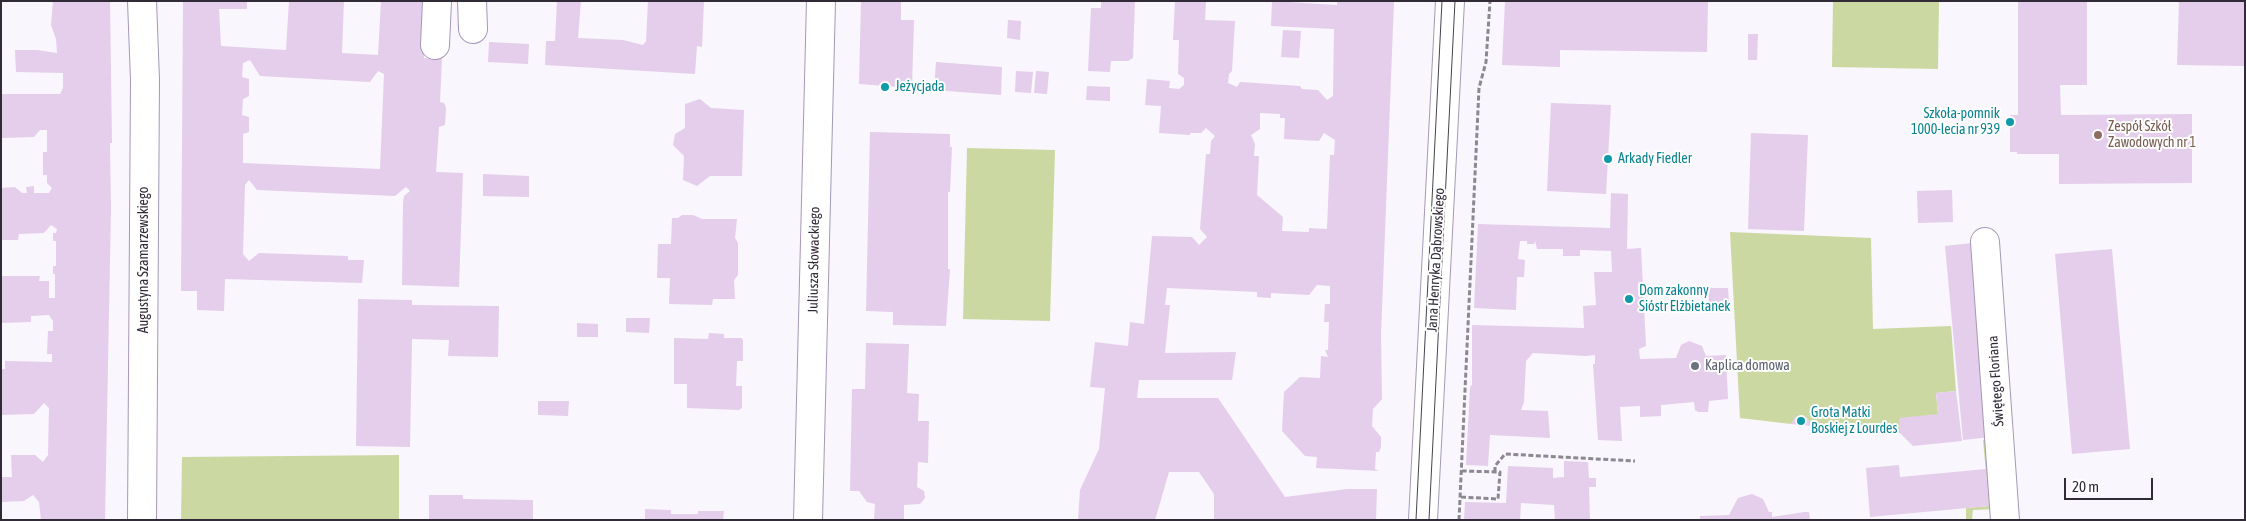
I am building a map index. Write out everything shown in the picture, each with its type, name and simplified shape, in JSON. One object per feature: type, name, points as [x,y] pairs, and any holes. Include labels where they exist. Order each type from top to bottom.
[{"type":"street","name":"Augustyna Szamarzewskiego","points":[[142,1],[145,80],[142,520]]},
{"type":"street","points":[[435,45],[437,1]]},
{"type":"street","points":[[472,1],[473,29]]},
{"type":"street","name":"Juliusza Słowackiego","points":[[808,520],[821,1]]},
{"type":"street","name":"Jana Henryka Dąbrowskiego","points":[[1423,520],[1450,1]]},
{"type":"street","name":"Świętego Floriana","points":[[1985,242],[2005,519]]},
{"type":"path","points":[[1460,520],[1479,88],[1486,62],[1490,1]]},
{"type":"path","points":[[1495,472],[1495,466],[1505,454],[1635,460]]},
{"type":"path","points":[[1461,497],[1498,499],[1500,472],[1462,471]]},
{"type":"green space","points":[[1833,1],[1939,1],[1938,69],[1832,67]]},
{"type":"green space","points":[[967,148],[1055,150],[1050,321],[963,319]]},
{"type":"green space","points":[[1730,232],[1871,238],[1873,329],[1951,326],[1956,391],[1936,393],[1938,414],[1900,433],[1810,426],[1808,419],[1802,415],[1791,424],[1740,418]]},
{"type":"green space","points":[[1991,437],[1995,509],[1973,510],[1972,520],[1966,520],[1966,508],[1989,506],[1983,440]]},
{"type":"green space","points":[[399,455],[399,520],[181,520],[182,457]]},
{"type":"building","points":[[53,1],[110,1],[112,143],[110,143],[111,208],[105,520],[41,520],[39,502],[33,495],[24,501],[1,502],[1,477],[12,477],[11,455],[35,455],[43,462],[48,455],[49,408],[44,403],[34,414],[1,415],[1,369],[5,369],[5,361],[52,362],[52,354],[47,354],[48,331],[53,331],[53,321],[49,315],[31,316],[31,322],[1,323],[1,276],[40,276],[39,281],[49,281],[49,298],[55,298],[53,266],[56,266],[56,241],[53,241],[53,233],[56,233],[57,229],[51,225],[44,233],[19,234],[18,240],[1,240],[1,188],[15,187],[22,193],[27,193],[26,187],[34,186],[34,193],[49,193],[52,188],[47,183],[47,175],[43,175],[43,152],[47,152],[47,130],[40,130],[34,137],[1,138],[1,94],[60,94],[63,88],[63,73],[16,72],[15,50],[37,50],[57,53],[56,39],[51,25]]},
{"type":"building","points":[[183,1],[247,1],[247,9],[219,9],[221,46],[286,50],[289,1],[344,1],[342,53],[378,55],[381,1],[425,1],[424,58],[442,59],[440,102],[444,103],[446,108],[445,125],[439,127],[436,172],[463,173],[459,287],[402,285],[403,203],[404,196],[410,191],[406,187],[395,196],[257,190],[249,180],[245,185],[243,254],[249,261],[259,253],[348,256],[348,260],[364,260],[362,283],[225,279],[224,311],[197,310],[197,291],[181,291]],"holes":[[[250,60],[260,76],[370,82],[378,71],[384,74],[380,169],[243,163],[243,134],[249,132],[249,117],[242,115],[243,99],[249,96],[249,79],[242,77],[243,63]]]},
{"type":"building","points":[[557,1],[581,1],[578,38],[623,40],[643,45],[646,41],[648,1],[704,2],[702,47],[697,46],[695,74],[545,65],[546,41],[555,41]]},
{"type":"building","points":[[861,1],[901,1],[901,20],[914,20],[912,88],[859,84]]},
{"type":"building","points":[[1101,1],[1135,1],[1133,58],[1128,61],[1111,61],[1110,72],[1088,71],[1091,8],[1101,8]]},
{"type":"building","points":[[1175,1],[1206,1],[1205,20],[1235,21],[1232,71],[1229,74],[1228,83],[1237,87],[1240,82],[1300,86],[1302,89],[1318,90],[1327,100],[1333,96],[1334,29],[1271,26],[1272,1],[1337,5],[1337,1],[1394,1],[1381,335],[1382,399],[1373,409],[1372,426],[1381,437],[1381,447],[1379,452],[1376,452],[1375,469],[1379,471],[1316,468],[1317,457],[1305,456],[1282,431],[1284,392],[1300,377],[1320,378],[1321,356],[1328,357],[1325,350],[1328,350],[1329,322],[1324,322],[1325,304],[1330,304],[1330,286],[1317,285],[1309,295],[1271,293],[1271,298],[1257,297],[1257,292],[1167,288],[1165,305],[1170,305],[1165,353],[1236,352],[1232,380],[1139,380],[1137,398],[1218,398],[1285,497],[1347,489],[1377,489],[1376,520],[1214,520],[1214,494],[1199,472],[1169,472],[1155,520],[1078,520],[1080,490],[1099,449],[1105,388],[1090,387],[1095,342],[1128,346],[1130,322],[1144,324],[1152,236],[1192,237],[1199,245],[1207,237],[1200,229],[1206,154],[1210,154],[1211,141],[1215,136],[1206,128],[1201,133],[1190,133],[1190,135],[1159,133],[1161,106],[1145,105],[1147,79],[1170,81],[1169,88],[1179,89],[1184,85],[1184,78],[1178,74],[1179,40],[1173,40]],"holes":[[[1260,113],[1280,114],[1280,118],[1285,118],[1284,139],[1319,141],[1324,133],[1335,140],[1334,155],[1330,155],[1327,229],[1309,228],[1309,232],[1282,231],[1283,217],[1257,195],[1259,156],[1254,156],[1255,144],[1251,135],[1260,129]]]},
{"type":"building","points":[[1505,1],[1708,1],[1707,52],[1560,50],[1560,67],[1502,65]]},
{"type":"building","points":[[2018,1],[2087,1],[2087,85],[2060,85],[2061,115],[2192,114],[2192,183],[2059,184],[2059,154],[2017,154],[2017,152],[2010,152],[2010,115],[2018,115]]},
{"type":"building","points":[[2179,1],[2245,1],[2245,66],[2177,65]]},
{"type":"building","points":[[1008,20],[1021,21],[1020,40],[1007,38]]},
{"type":"building","points":[[1283,30],[1301,31],[1299,58],[1281,57]]},
{"type":"building","points":[[1748,34],[1758,34],[1757,60],[1748,60]]},
{"type":"building","points":[[489,42],[529,44],[528,64],[488,62]]},
{"type":"building","points":[[936,62],[1002,67],[1001,95],[934,90]]},
{"type":"building","points":[[1016,71],[1033,72],[1031,93],[1015,92]]},
{"type":"building","points":[[1036,71],[1049,72],[1047,94],[1034,93]]},
{"type":"building","points":[[1087,86],[1110,87],[1110,101],[1086,100]]},
{"type":"building","points":[[700,99],[711,108],[744,110],[742,176],[710,176],[697,186],[683,180],[684,156],[673,145],[675,134],[685,128],[685,104]]},
{"type":"building","points":[[1551,103],[1611,105],[1606,194],[1547,191]]},
{"type":"building","points":[[870,132],[950,134],[950,147],[952,147],[950,192],[948,192],[948,269],[950,269],[946,326],[893,325],[893,312],[866,311]]},
{"type":"building","points":[[1751,133],[1808,135],[1804,231],[1748,229]]},
{"type":"building","points":[[483,174],[529,176],[529,197],[483,196]]},
{"type":"building","points":[[1952,190],[1953,222],[1918,223],[1917,191]]},
{"type":"building","points":[[1611,193],[1628,194],[1627,249],[1641,248],[1646,346],[1639,349],[1640,359],[1676,358],[1681,345],[1689,341],[1702,346],[1706,356],[1726,355],[1728,399],[1709,401],[1708,412],[1698,412],[1695,410],[1694,402],[1661,405],[1661,416],[1640,417],[1640,406],[1620,407],[1622,441],[1598,440],[1593,364],[1595,364],[1595,355],[1533,353],[1526,361],[1524,402],[1521,410],[1548,411],[1550,438],[1490,435],[1488,466],[1466,465],[1470,387],[1472,385],[1472,325],[1584,328],[1583,306],[1596,305],[1594,272],[1612,272],[1611,251],[1580,250],[1580,256],[1563,256],[1563,249],[1537,249],[1535,241],[1534,244],[1527,244],[1527,241],[1520,241],[1518,259],[1525,260],[1524,277],[1517,277],[1516,310],[1474,308],[1478,224],[1610,228]]},
{"type":"building","points":[[682,215],[693,215],[702,219],[737,219],[735,238],[738,243],[738,275],[734,280],[735,299],[713,299],[712,305],[669,304],[670,278],[657,278],[658,244],[671,244],[672,218],[678,218]]},
{"type":"building","points":[[1972,243],[1991,437],[1963,440],[1945,246]]},
{"type":"building","points":[[2112,249],[2130,449],[2072,454],[2055,254]]},
{"type":"building","points":[[1708,288],[1728,288],[1729,302],[1709,303]]},
{"type":"building","points":[[358,299],[412,300],[412,305],[499,306],[498,357],[448,356],[449,340],[412,339],[410,447],[356,446]]},
{"type":"building","points":[[626,318],[650,318],[649,333],[626,332]]},
{"type":"building","points":[[577,323],[598,324],[598,337],[577,337]]},
{"type":"building","points":[[709,333],[724,334],[724,338],[741,338],[743,340],[743,361],[737,361],[736,386],[742,386],[742,408],[739,410],[687,408],[687,384],[674,384],[674,338],[708,339]]},
{"type":"building","points":[[866,343],[909,344],[907,393],[919,394],[918,421],[929,421],[928,463],[918,462],[917,487],[924,491],[925,498],[920,504],[904,505],[904,520],[874,520],[875,504],[867,502],[859,491],[850,491],[852,389],[865,389]]},
{"type":"building","points":[[1956,391],[1962,441],[1913,446],[1900,433],[1899,418],[1938,414],[1936,393]]},
{"type":"building","points":[[538,401],[569,401],[568,416],[538,415]]},
{"type":"building","name":"Grota Matki Boskiej z Lourdes","points":[[1802,415],[1808,419],[1810,426],[1791,424],[1795,417]]},
{"type":"building","points":[[1564,461],[1588,462],[1589,478],[1596,478],[1596,487],[1589,487],[1590,520],[1555,520],[1554,505],[1521,503],[1520,520],[1464,520],[1465,502],[1506,503],[1508,466],[1553,468],[1553,478],[1564,477]]},
{"type":"building","points":[[1899,465],[1900,477],[1986,469],[1989,506],[1870,517],[1866,468]]},
{"type":"building","points":[[1752,494],[1763,499],[1769,512],[1772,512],[1772,517],[1809,512],[1810,520],[1700,520],[1700,516],[1729,515],[1738,498]]},
{"type":"building","points":[[429,495],[463,495],[463,499],[533,500],[533,520],[429,520]]},
{"type":"building","points":[[645,509],[671,510],[671,514],[698,514],[698,511],[724,511],[723,520],[645,520]]},
{"type":"tram line","points":[[1416,520],[1442,1]]},
{"type":"tram line","points":[[1429,520],[1455,1]]},
{"type":"place","name":"Jeżycjada","points":[[885,87]]},
{"type":"place","name":"Szkoła-pomnik 1000-lecia nr 939","points":[[2010,122]]},
{"type":"place","name":"Zespół Szkół Zawodowych nr 1","points":[[2098,135]]},
{"type":"place","name":"Arkady Fiedler","points":[[1608,159]]},
{"type":"place","name":"Dom zakonny Sióstr Elżbietanek","points":[[1629,299]]},
{"type":"place","name":"Kaplica domowa","points":[[1695,366]]},
{"type":"place","name":"Grota Matki Boskiej z Lourdes","points":[[1801,421]]}]
